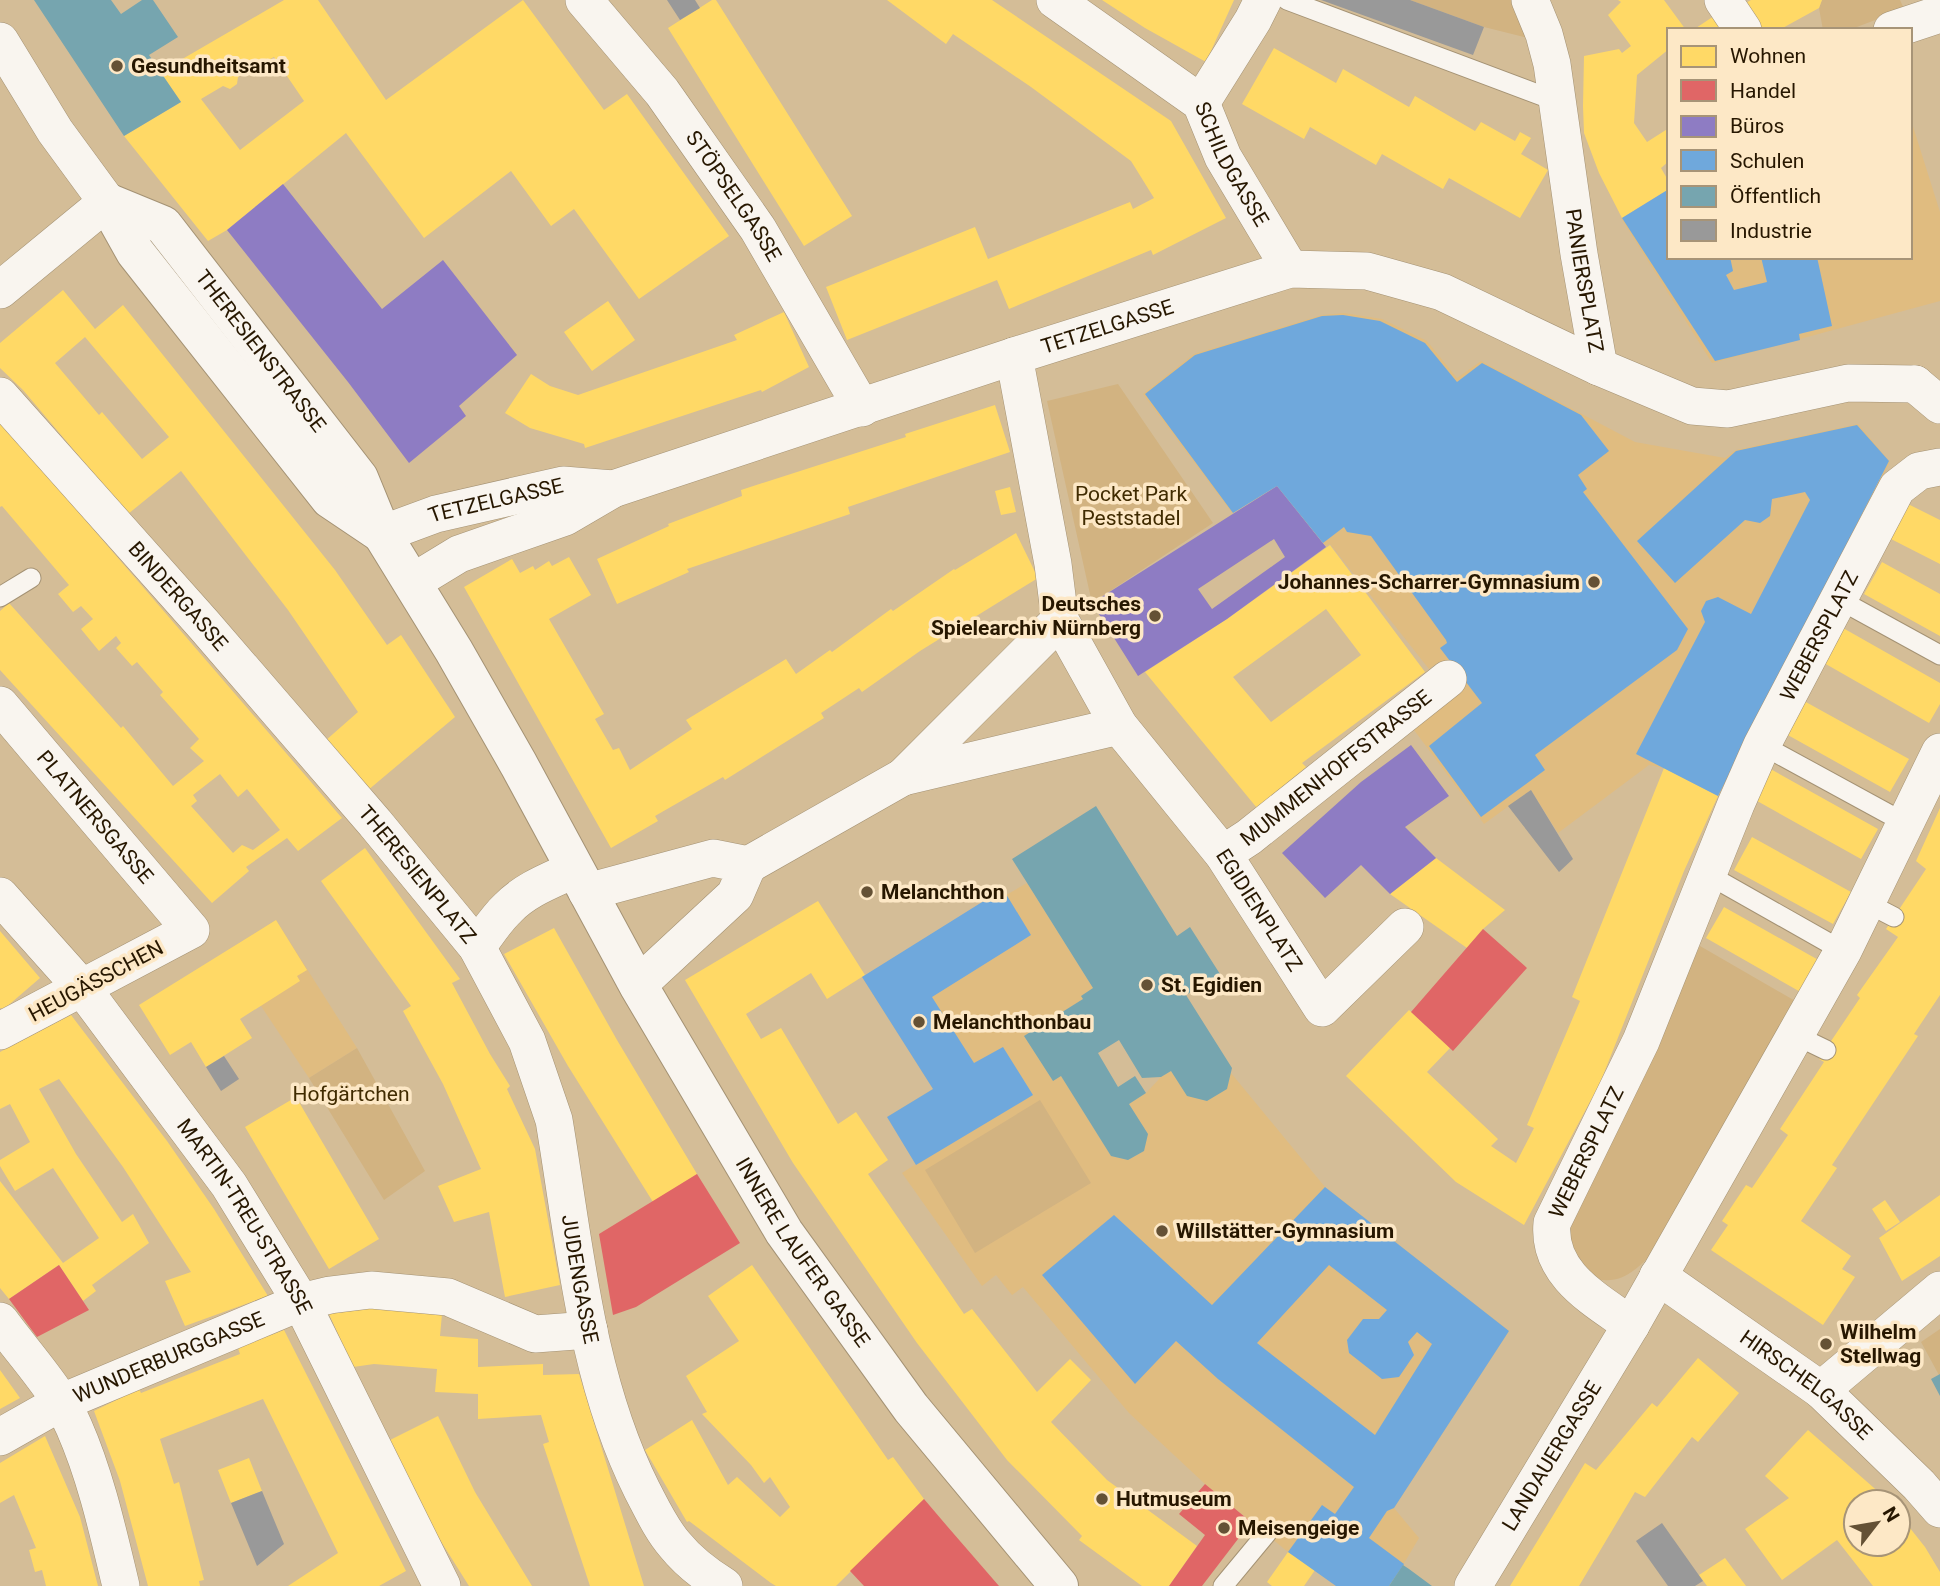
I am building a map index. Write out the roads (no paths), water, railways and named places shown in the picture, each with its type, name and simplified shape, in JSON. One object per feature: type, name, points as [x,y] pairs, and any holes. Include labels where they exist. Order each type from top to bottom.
[{"type":"street","name":"STÖPSELGASSE","points":[[584,0],[662,92],[758,229],[862,408]]},
{"type":"street","name":"SCHILDGASSE","points":[[1055,0],[1201,103],[1223,157],[1290,270]]},
{"type":"street","points":[[1201,103],[1263,0]]},
{"type":"street","name":"PANIERSPLATZ","points":[[1530,0],[1544,34],[1552,64],[1599,367],[1692,406],[1728,409],[1848,383],[1932,386]]},
{"type":"street","points":[[1723,0],[1742,28]]},
{"type":"street","points":[[1898,28],[1940,14]]},
{"type":"street","name":"THERESIENSTRASSE","points":[[0,41],[55,131],[107,202],[135,252],[330,499],[382,534]]},
{"type":"street","points":[[0,290],[107,202]]},
{"type":"street","name":"THERESIENSTRASSE","points":[[107,202],[163,225],[359,478],[382,534],[454,650],[581,880]]},
{"type":"street","name":"TETZELGASSE","points":[[412,582],[475,546],[565,517],[613,489],[1014,356],[1290,270],[1367,271],[1442,292],[1599,367]]},
{"type":"street","points":[[179,308],[210,285]]},
{"type":"street","points":[[638,985],[735,895],[748,866],[903,777],[1060,620],[1053,564],[1014,356]]},
{"type":"street","name":"BINDERGASSE","points":[[0,396],[354,799]]},
{"type":"street","name":"WEBERSPLATZ","points":[[1631,1325],[1581,1289],[1563,1269],[1552,1247],[1552,1223],[1641,1041],[1762,745],[1897,488],[1929,469]]},
{"type":"street","name":"TETZELGASSE","points":[[382,534],[436,514],[563,485],[613,489]]},
{"type":"street","name":"EGIDIENPLATZ","points":[[1060,620],[1119,726],[1223,854],[1322,1008],[1405,927]]},
{"type":"street","name":"MUMMENHOFFSTRASSE","points":[[1223,854],[1249,837],[1447,679]]},
{"type":"street","name":"PLATNERSGASSE","points":[[0,705],[191,930]]},
{"type":"street","points":[[903,777],[1119,726]]},
{"type":"street","points":[[1631,1325],[1658,1276],[1810,1042],[1843,951],[1880,910],[1905,823],[1940,752]]},
{"type":"street","name":"THERESIENPLATZ","points":[[354,799],[477,947],[507,908],[535,887],[581,880]]},
{"type":"street","points":[[581,880],[713,858],[748,866]]},
{"type":"street","name":"INNERE LAUFER GASSE","points":[[581,880],[638,985],[799,1253],[911,1408],[1059,1586]]},
{"type":"street","name":"MARTIN-TREU-STRASSE","points":[[0,896],[83,989],[229,1185],[302,1303],[430,1582]]},
{"type":"street","name":"HEUGÄSSCHEN","points":[[0,1031],[191,930]]},
{"type":"street","name":"JUDENGASSE","points":[[477,947],[527,1041],[554,1120],[593,1353],[624,1454],[656,1518],[675,1545],[716,1584]]},
{"type":"street","name":"HIRSCHELGASSE","points":[[1658,1276],[1821,1390],[1919,1485],[1940,1509]]},
{"type":"street","name":"WUNDERBURGGASSE","points":[[0,1437],[60,1403],[302,1303],[330,1295],[371,1290],[449,1297],[536,1334],[589,1330]]},
{"type":"street","points":[[1821,1390],[1940,1290]]},
{"type":"street","points":[[0,1321],[74,1426],[104,1512],[121,1586]]},
{"type":"street","name":"LANDAUERGASSE","points":[[1473,1586],[1631,1325]]},
{"type":"lane","points":[[1287,0],[1556,101]]},
{"type":"lane","points":[[0,597],[31,578]]},
{"type":"lane","points":[[1838,599],[1940,655]]},
{"type":"lane","points":[[1762,745],[1905,823]]},
{"type":"lane","points":[[1707,874],[1843,951]]},
{"type":"lane","points":[[1223,1586],[1267,1533]]},
{"type":"place","name":"Gesundheitsamt","points":[[117,66]]},
{"type":"place","name":"Johannes-Scharrer-Gymnasium","points":[[1594,582]]},
{"type":"place","name":"Deutsches Spielearchiv Nürnberg","points":[[1155,616]]},
{"type":"place","name":"Melanchthon","points":[[867,892]]},
{"type":"place","name":"St. Egidien","points":[[1147,985]]},
{"type":"place","name":"Melanchthonbau","points":[[919,1022]]},
{"type":"place","name":"Willstätter-Gymnasium","points":[[1162,1231]]},
{"type":"place","name":"Wilhelm Stellwag","points":[[1826,1344]]},
{"type":"place","name":"Hutmuseum","points":[[1102,1499]]},
{"type":"place","name":"Meisengeige","points":[[1224,1528]]},
{"type":"park label","name":"Pocket Park Peststadel","points":[[1131,506]]},
{"type":"park label","name":"Hofgärtchen","points":[[351,1094]]}]
